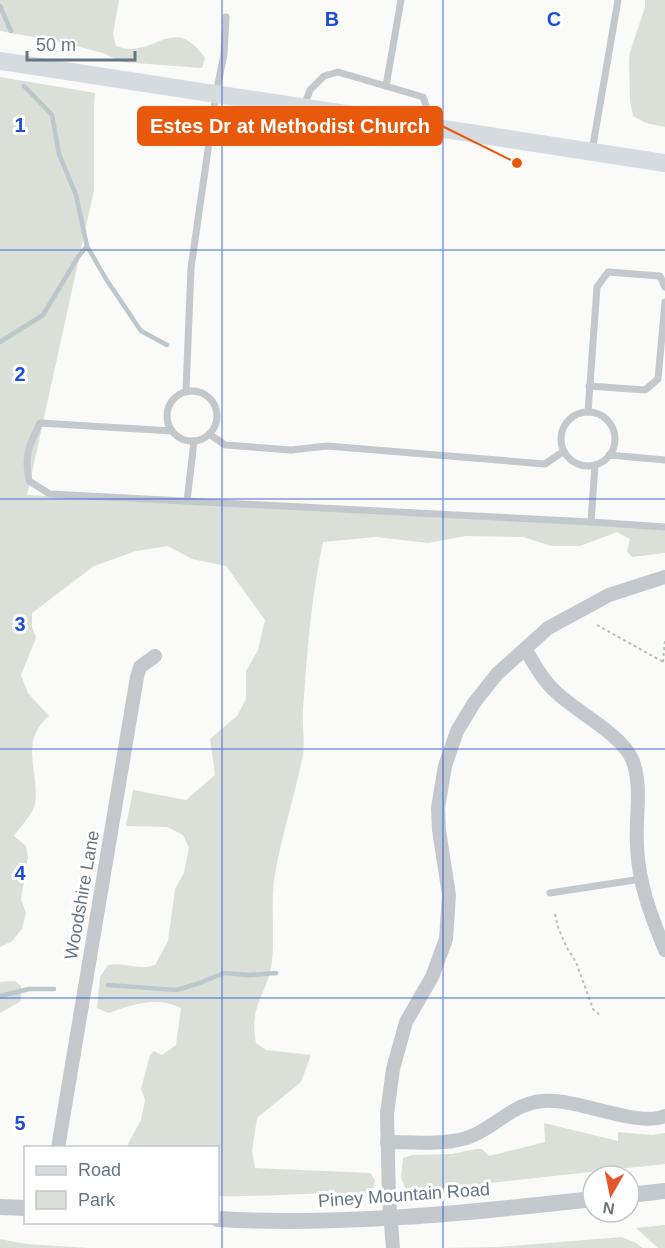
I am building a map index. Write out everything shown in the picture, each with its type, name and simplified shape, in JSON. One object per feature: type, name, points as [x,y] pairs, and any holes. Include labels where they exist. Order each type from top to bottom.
[{"type":"main road","points":[[0,61],[665,163]]},
{"type":"street","points":[[393,1248],[387,1114],[391,1083],[406,1022],[432,977],[446,939],[449,895],[438,808],[445,766],[457,731],[474,703],[497,674],[548,628],[591,603],[629,587],[665,577]]},
{"type":"street","points":[[525,649],[547,684],[575,708],[613,735],[631,756],[637,776],[636,843],[641,879],[645,897],[665,950]]},
{"type":"street","name":"Woodshire Lane","points":[[58,1146],[137,676],[140,667],[155,656]]},
{"type":"street","points":[[387,1142],[463,1139],[474,1136],[515,1109],[528,1103],[544,1101],[580,1104],[640,1118],[657,1119],[665,1116]]},
{"type":"street","points":[[641,1194],[665,1191]]},
{"type":"street","name":"Piney Mountain Road","points":[[219,1219],[299,1221],[390,1218],[581,1200]]},
{"type":"street","points":[[0,1207],[24,1208]]},
{"type":"lane","points":[[386,86],[401,0]]},
{"type":"lane","points":[[592,151],[618,0]]},
{"type":"lane","points":[[186,391],[191,268],[216,94],[224,54],[226,17]]},
{"type":"lane","points":[[304,107],[310,90],[324,76],[338,72],[423,97],[434,127]]},
{"type":"lane","points":[[588,412],[597,286],[608,272],[660,276],[665,287]]},
{"type":"lane","points":[[590,386],[645,390],[658,380],[665,302]]},
{"type":"lane","points":[[194,390],[202,393],[215,404],[217,420],[209,434],[194,441],[178,437],[172,431],[167,416],[172,400],[186,391],[194,390]]},
{"type":"lane","points":[[588,412],[604,417],[613,431],[614,440],[609,455],[595,465],[577,463],[564,451],[561,442],[565,425],[571,418],[588,412]]},
{"type":"lane","points":[[172,431],[40,423],[31,441],[25,462],[29,481],[50,494],[665,526]]},
{"type":"lane","points":[[209,434],[225,445],[291,450],[327,446],[545,464],[564,451]]},
{"type":"lane","points":[[187,501],[194,441]]},
{"type":"lane","points":[[609,455],[665,460]]},
{"type":"lane","points":[[591,522],[595,465]]},
{"type":"lane","points":[[550,893],[641,879]]},
{"type":"path","points":[[597,625],[664,663],[665,640]]},
{"type":"path","points":[[555,914],[558,927],[576,962],[593,1009],[601,1016]]},
{"type":"green space","points":[[0,0],[119,0],[113,34],[116,46],[129,49],[141,48],[162,40],[183,38],[205,58],[202,68],[122,62],[103,53],[61,42],[0,31]]},
{"type":"green space","points":[[645,0],[665,0],[665,127],[646,123],[633,116],[630,101],[630,52],[645,7]]},
{"type":"green space","points":[[0,77],[95,93],[94,190],[27,495],[665,526],[665,553],[632,557],[627,551],[630,539],[617,532],[580,546],[552,546],[523,537],[466,536],[428,543],[376,537],[323,542],[315,584],[308,646],[303,709],[303,755],[275,874],[272,961],[267,983],[256,1009],[254,1030],[256,1043],[266,1050],[311,1055],[301,1082],[257,1118],[252,1151],[255,1168],[370,1173],[375,1180],[371,1197],[329,1193],[219,1196],[219,1146],[128,1146],[141,1120],[145,1100],[141,1089],[150,1055],[154,1051],[162,1055],[176,1045],[181,1008],[163,1002],[154,1002],[136,1004],[109,1013],[97,1008],[100,977],[108,965],[149,967],[155,965],[168,941],[175,889],[184,873],[189,848],[183,835],[167,827],[126,826],[133,790],[186,800],[215,775],[210,739],[237,716],[246,699],[246,671],[258,650],[265,620],[226,566],[192,559],[168,546],[136,551],[94,566],[32,613],[32,627],[36,638],[21,675],[28,693],[49,716],[34,736],[32,747],[36,792],[34,808],[14,836],[26,846],[28,857],[21,899],[26,913],[22,929],[12,941],[0,947]]},
{"type":"green space","points":[[15,981],[21,986],[21,1001],[0,1013],[0,982]]},
{"type":"green space","points":[[544,1123],[618,1141],[618,1132],[652,1135],[665,1133],[665,1164],[641,1167],[641,1164],[581,1164],[581,1173],[407,1192],[401,1178],[403,1158],[412,1155],[452,1154],[482,1149],[489,1156],[545,1142]]},
{"type":"green space","points":[[665,1225],[665,1248],[658,1248],[636,1228]]},
{"type":"green space","points":[[622,1237],[643,1248],[442,1248],[499,1247]]},
{"type":"green space","points":[[0,1239],[26,1244],[88,1248],[0,1248]]},
{"type":"waterway","points":[[0,6],[11,31]]},
{"type":"waterway","points":[[24,86],[52,115],[59,154],[76,195],[87,246],[141,331],[167,345]]},
{"type":"waterway","points":[[0,342],[43,315],[87,246]]},
{"type":"waterway","points":[[108,985],[176,990],[224,973],[250,975],[276,973]]},
{"type":"waterway","points":[[0,996],[29,989],[54,989]]},
{"type":"place","name":"Estes Dr at Methodist Church","points":[[517,163]]}]
